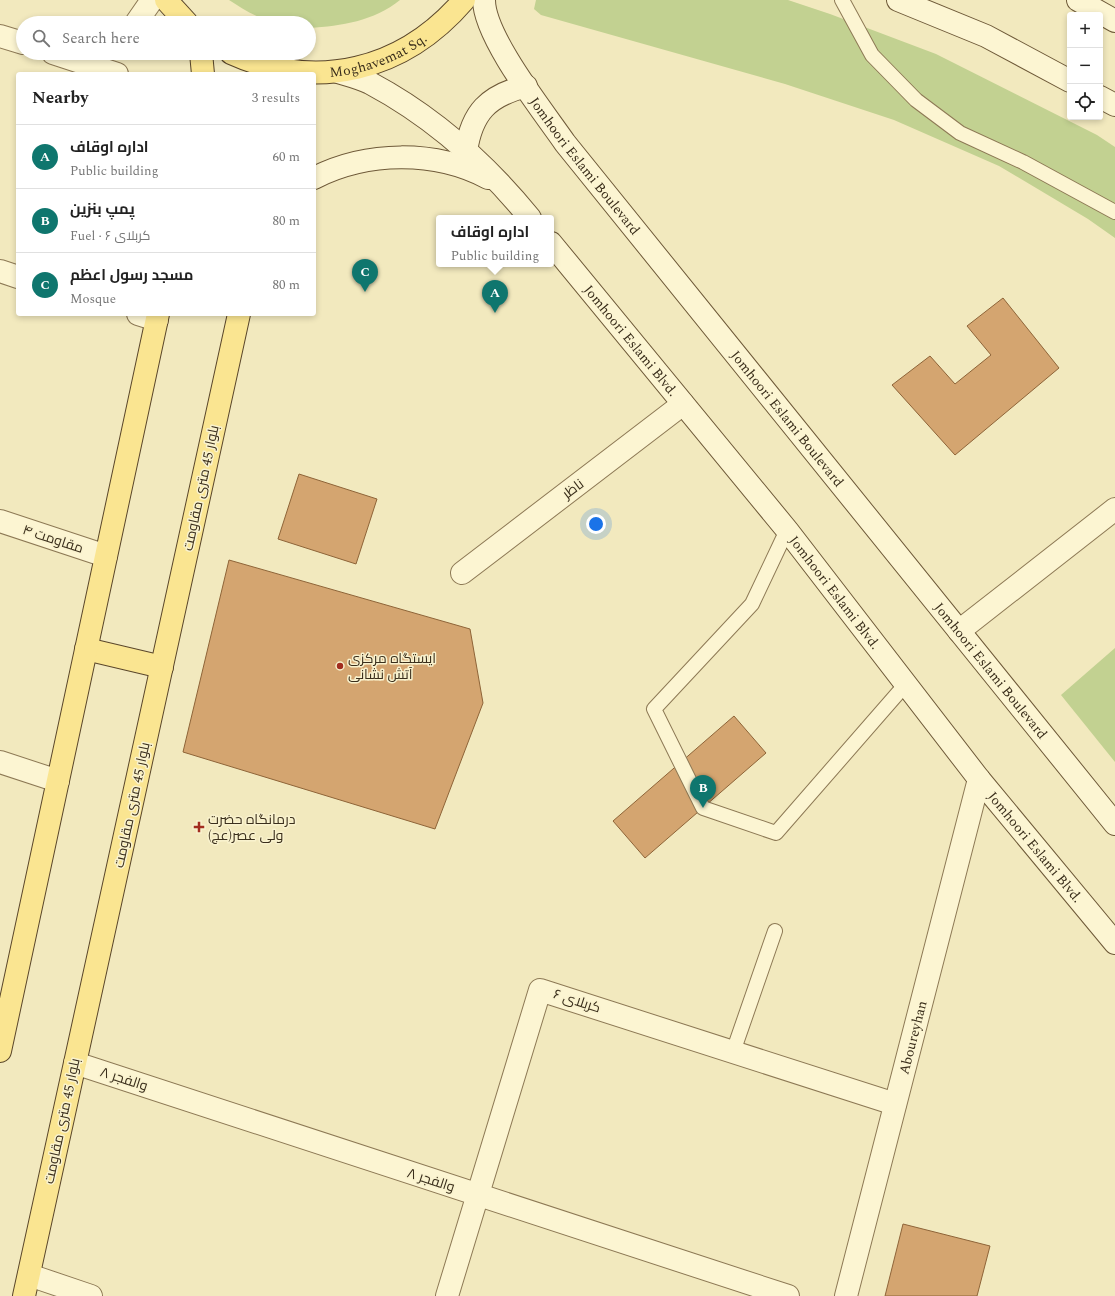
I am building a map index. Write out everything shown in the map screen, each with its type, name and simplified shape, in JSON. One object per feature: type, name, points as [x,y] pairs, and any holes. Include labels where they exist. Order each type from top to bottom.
[{"type":"main road","points":[[166,0],[181,16]]},
{"type":"main road","name":"Moghavemat Sq.","points":[[316,73],[335,72],[368,65],[397,54],[424,38],[448,19],[464,0]]},
{"type":"main road","points":[[202,60],[203,72]]},
{"type":"main road","name":"Moghavemat Sq.","points":[[246,60],[279,70],[298,72]]},
{"type":"main road","points":[[316,88],[335,72]]},
{"type":"main road","points":[[0,1051],[4,1010],[58,781],[106,556],[151,316]]},
{"type":"main road","name":"بلوار 45 متری مقاومت","points":[[24,1296],[240,316]]},
{"type":"main road","points":[[86,649],[162,667]]},
{"type":"street","points":[[141,16],[152,0]]},
{"type":"street","name":"Jomhoori Eslami Boulevard","points":[[484,0],[484,7],[496,40],[565,144],[1115,824]]},
{"type":"street","points":[[898,0],[986,36],[1067,79]]},
{"type":"street","points":[[1078,0],[1115,20]]},
{"type":"street","points":[[0,36],[16,41]]},
{"type":"street","points":[[96,60],[114,72]]},
{"type":"street","points":[[335,72],[368,82],[444,130],[504,187],[527,215]]},
{"type":"street","points":[[466,151],[469,132],[477,114],[496,97],[507,91],[526,86]]},
{"type":"street","points":[[1103,99],[1115,105]]},
{"type":"street","points":[[316,177],[351,164],[377,159],[403,157],[456,165],[481,174],[504,187]]},
{"type":"street","name":"Jomhoori Eslami Blvd.","points":[[554,247],[787,530],[905,685],[979,779],[1115,943]]},
{"type":"street","points":[[0,271],[16,276]]},
{"type":"street","name":"ناظر","points":[[462,573],[683,404]]},
{"type":"street","points":[[959,631],[1115,509]]},
{"type":"street","name":"مقاومت ۴","points":[[0,521],[106,556]]},
{"type":"street","points":[[0,762],[58,781]]},
{"type":"street","name":"Aboureyhan","points":[[846,1296],[979,779]]},
{"type":"street","name":"کربلای ۶","points":[[447,1296],[540,990],[895,1104]]},
{"type":"street","name":"والفجر ۸","points":[[75,1063],[478,1196],[788,1296]]},
{"type":"street","points":[[29,1275],[91,1296]]},
{"type":"lane","points":[[842,0],[872,55],[916,100],[960,133],[1023,162],[1115,212]]},
{"type":"lane","points":[[787,530],[752,604],[654,709],[702,808],[776,833],[905,685]]},
{"type":"lane","points":[[733,1052],[775,931]]},
{"type":"green space","points":[[229,0],[400,0],[368,18],[333,26],[316,27],[316,16],[257,16]]},
{"type":"green space","points":[[536,0],[788,0],[830,14],[936,54],[1097,135],[1115,147],[1115,238],[1088,219],[999,166],[894,120],[785,84],[541,15],[534,9]]},
{"type":"green space","points":[[1115,648],[1115,762],[1061,695]]},
{"type":"building","points":[[1003,298],[1059,368],[955,455],[892,385],[930,356],[955,384],[991,355],[967,326]]},
{"type":"building","points":[[299,474],[377,499],[356,564],[278,539]]},
{"type":"building","name":"ایستگاه مرکزی آتش نشانی","points":[[229,560],[470,629],[483,703],[435,829],[183,752]]},
{"type":"building","points":[[734,716],[766,753],[645,858],[613,821]]},
{"type":"building","points":[[903,1224],[990,1246],[977,1296],[885,1296]]},
{"type":"place","name":"مسجد رسول اعظم","points":[[365,292]]},
{"type":"place","name":"اداره اوقاف","points":[[495,313]]},
{"type":"place","name":"ایستگاه مرکزی آتش نشانی","points":[[340,666]]},
{"type":"place","name":"پمپ بنزین","points":[[703,808]]},
{"type":"place","name":"درمانگاه حضرت ولی عصر(عج)","points":[[199,827]]}]
